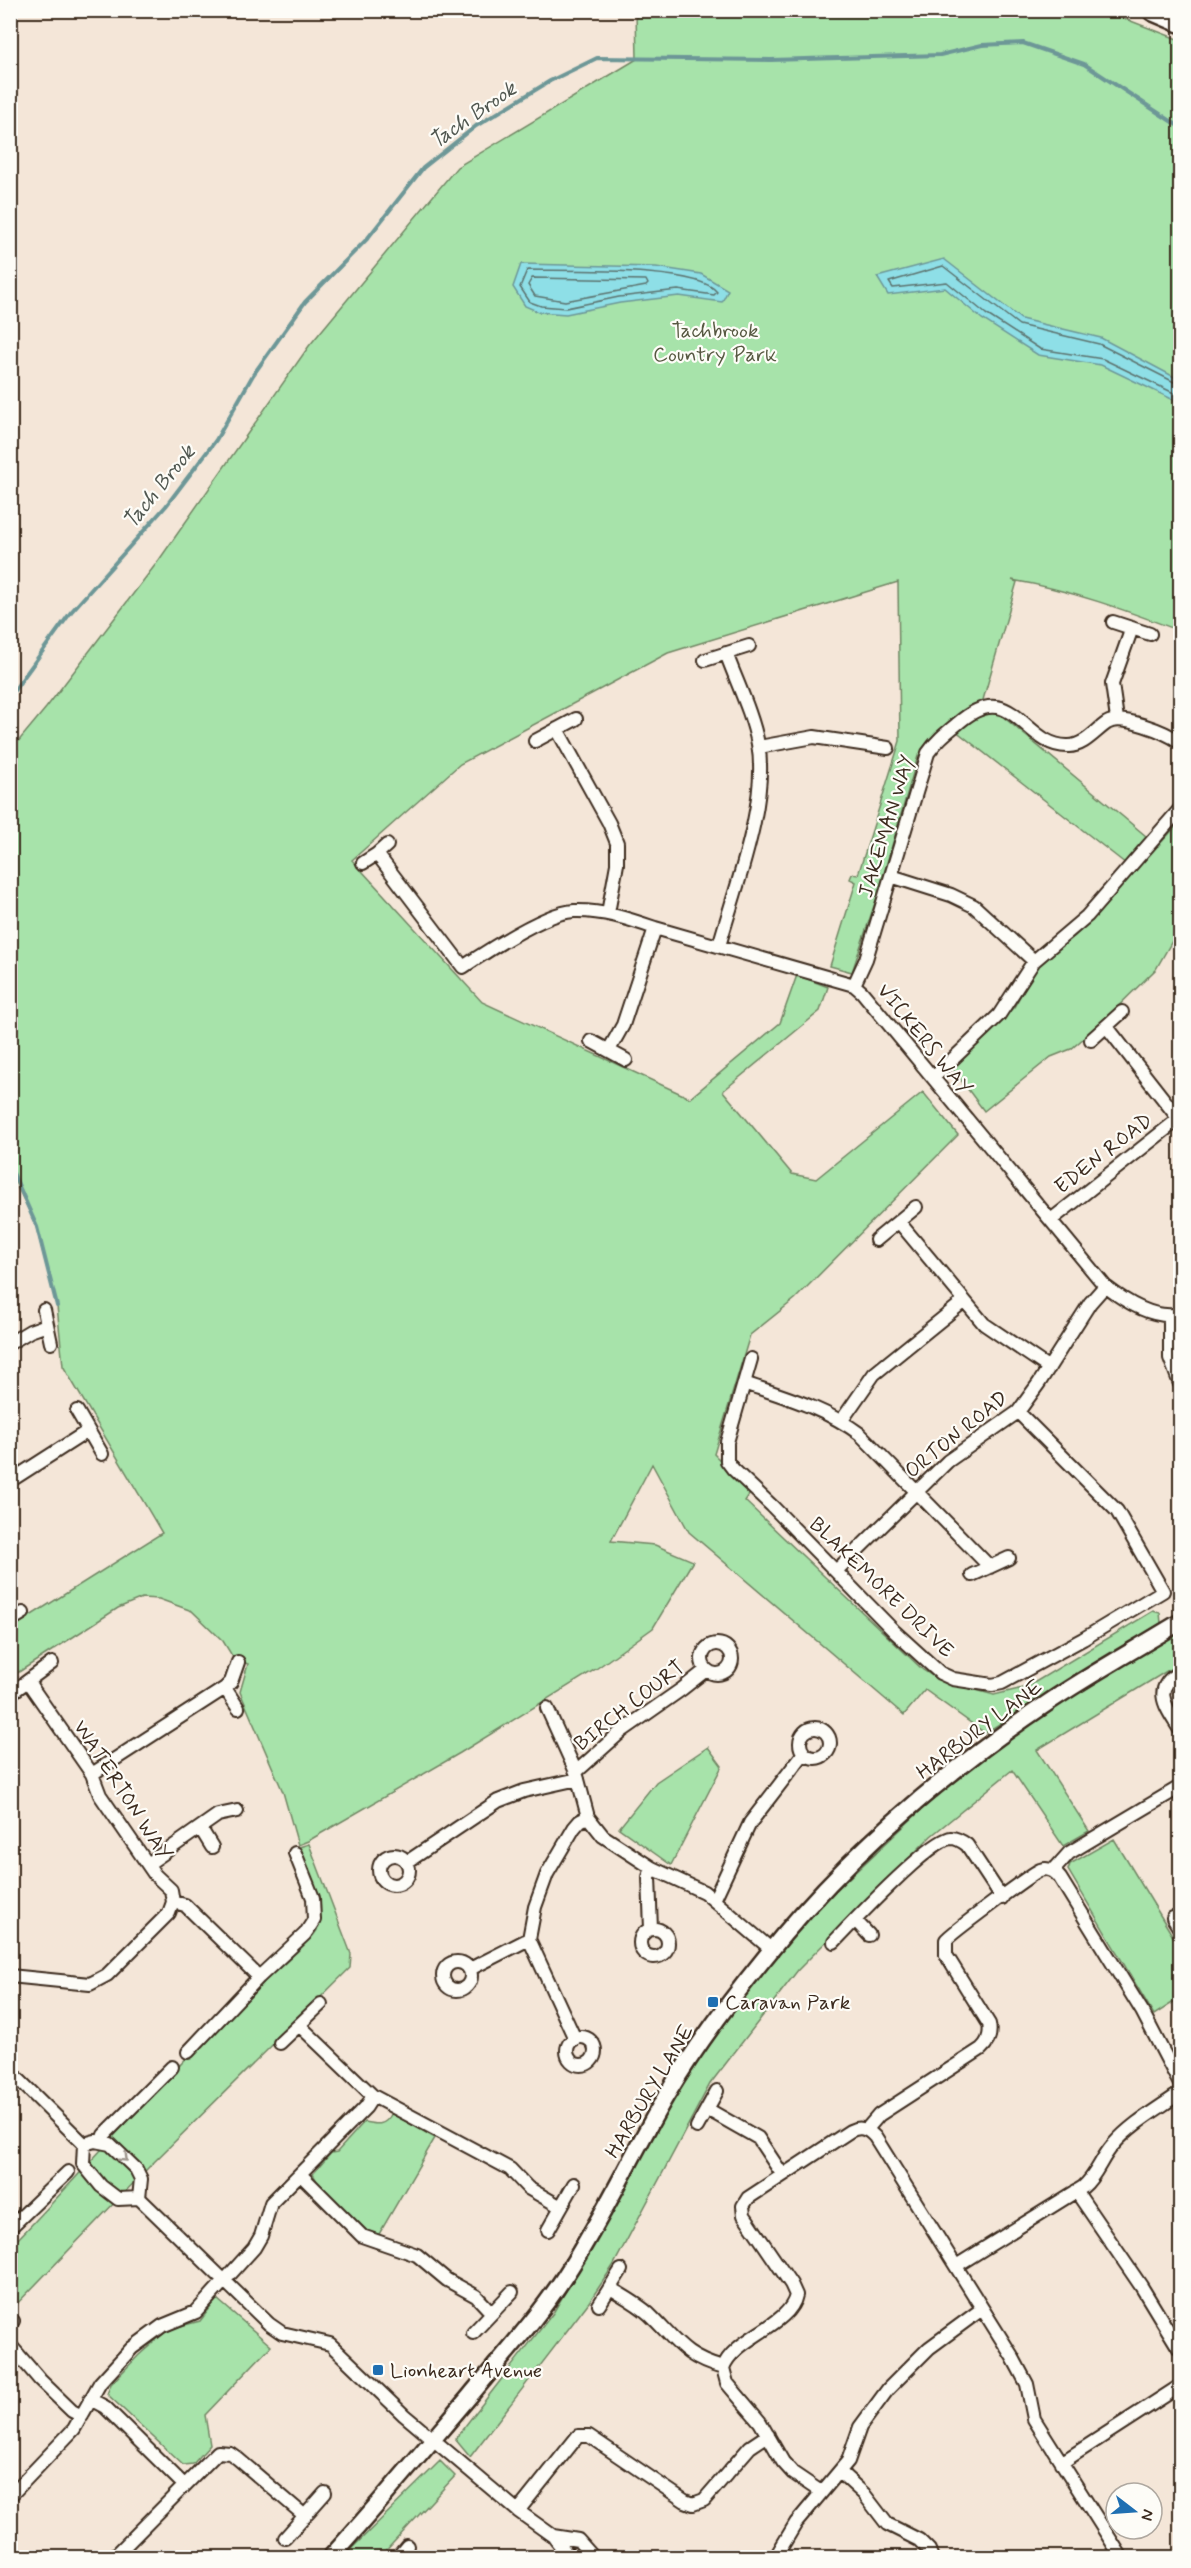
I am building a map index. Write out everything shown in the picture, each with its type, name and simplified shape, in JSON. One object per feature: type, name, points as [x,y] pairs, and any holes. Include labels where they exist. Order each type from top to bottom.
[{"type":"highway","points":[[1154,10],[1180,21]]},
{"type":"street","points":[[1113,622],[1150,634]]},
{"type":"street","points":[[1132,628],[1112,684],[1117,719],[1155,730],[1180,742]]},
{"type":"street","points":[[705,660],[749,646]]},
{"type":"street","points":[[719,946],[756,814],[761,788],[759,747],[726,653]]},
{"type":"street","name":"JAKEMAN WAY","points":[[854,985],[866,959],[928,753],[933,745],[968,714],[983,707],[999,707],[1024,722],[1049,743],[1060,746],[1080,744],[1110,721],[1117,719]]},
{"type":"street","points":[[535,741],[576,718]]},
{"type":"street","points":[[556,729],[609,823],[617,843],[617,864],[608,914]]},
{"type":"street","points":[[759,747],[814,737],[888,748]]},
{"type":"street","points":[[933,1078],[999,1015],[1034,961],[1087,916],[1180,809]]},
{"type":"street","points":[[363,863],[387,845]]},
{"type":"street","name":"VICKERS WAY","points":[[376,854],[463,967],[530,926],[572,911],[608,914],[854,985],[1105,1286],[1131,1303],[1158,1314],[1175,1316]]},
{"type":"street","points":[[891,876],[963,900],[989,918],[1034,961]]},
{"type":"street","points":[[609,1050],[623,1024],[655,928]]},
{"type":"street","points":[[1091,1040],[1122,1012]]},
{"type":"street","points":[[1107,1027],[1180,1118]]},
{"type":"street","points":[[591,1041],[626,1060]]},
{"type":"street","name":"EDEN ROAD","points":[[1051,1220],[1180,1118]]},
{"type":"street","points":[[876,1240],[916,1207]]},
{"type":"street","points":[[899,1222],[946,1277],[963,1302],[984,1324],[1049,1368]]},
{"type":"street","name":"ORTON ROAD","points":[[836,1571],[948,1461],[1017,1412],[1049,1368],[1090,1303],[1105,1286]]},
{"type":"street","points":[[842,1420],[879,1369],[963,1302]]},
{"type":"street","points":[[44,1310],[51,1343]]},
{"type":"street","points":[[1175,1316],[1170,1358],[1173,1371],[1180,1384]]},
{"type":"street","points":[[10,1343],[30,1331],[47,1325]]},
{"type":"street","name":"BLAKEMORE DRIVE","points":[[751,1359],[729,1434],[726,1453],[733,1470],[772,1506],[895,1632],[940,1673],[953,1679],[992,1685],[1007,1681],[1083,1640],[1163,1591],[1118,1512],[1017,1412]]},
{"type":"street","points":[[744,1383],[818,1407],[842,1420],[860,1434],[990,1567]]},
{"type":"street","points":[[77,1411],[102,1454]]},
{"type":"street","points":[[10,1481],[88,1431]]},
{"type":"street","points":[[972,1575],[1009,1558]]},
{"type":"street","points":[[10,1621],[23,1613]]},
{"type":"street","name":"HARBURY LANE","points":[[330,2558],[535,2318],[563,2279],[596,2225],[677,2079],[710,2029],[771,1950],[858,1855],[954,1772],[1052,1700],[1180,1622]]},
{"type":"street","points":[[93,1774],[225,1688],[231,1682],[238,1662]]},
{"type":"street","points":[[10,1694],[52,1663]]},
{"type":"street","name":"BIRCH COURT","points":[[577,1775],[622,1731],[706,1670]]},
{"type":"street","points":[[1180,1672],[1167,1681],[1163,1695],[1166,1706],[1180,1730]]},
{"type":"street","name":"WATERTON WAY","points":[[28,1682],[93,1774],[100,1795],[155,1875],[171,1890],[173,1902]]},
{"type":"street","points":[[225,1688],[238,1708]]},
{"type":"street","points":[[547,1708],[577,1775],[588,1818],[603,1836],[652,1868],[704,1892],[771,1950]]},
{"type":"street","points":[[714,1900],[750,1823],[804,1753]]},
{"type":"street","points":[[407,1862],[507,1797],[577,1775]]},
{"type":"street","points":[[1053,1871],[1069,1853],[1180,1787]]},
{"type":"street","points":[[148,1864],[218,1815],[237,1812]]},
{"type":"street","points":[[575,2039],[529,1939],[535,1907],[547,1874],[574,1827],[580,1821],[588,1818]]},
{"type":"street","points":[[201,1828],[212,1847]]},
{"type":"street","points":[[834,1942],[932,1848],[951,1838],[968,1845],[1002,1898]]},
{"type":"street","points":[[188,2052],[259,1977],[305,1934],[314,1920],[313,1898],[295,1853]]},
{"type":"street","points":[[651,1929],[649,1877],[652,1868]]},
{"type":"street","points":[[867,2129],[879,2115],[981,2049],[987,2042],[990,2034],[989,2024],[950,1964],[944,1947],[950,1934],[1036,1872],[1044,1869],[1053,1871],[1060,1878],[1142,2011],[1180,2084]]},
{"type":"street","points":[[10,1976],[95,1983],[107,1975],[169,1913],[173,1902],[185,1905],[259,1977]]},
{"type":"street","points":[[1173,1918],[1180,1929]]},
{"type":"street","points":[[855,1920],[869,1935]]},
{"type":"street","points":[[470,1969],[529,1939]]},
{"type":"street","points":[[279,2043],[321,2004]]},
{"type":"street","points":[[299,2025],[373,2096],[510,2169],[528,2188],[561,2207]]},
{"type":"street","points":[[102,2141],[104,2135],[172,2067]]},
{"type":"street","points":[[10,2071],[84,2144],[83,2164],[101,2186],[118,2199],[139,2198],[275,2329],[289,2335],[321,2340],[330,2344],[433,2440],[518,2511],[553,2536],[566,2553],[573,2558]]},
{"type":"street","points":[[697,2127],[717,2091]]},
{"type":"street","points":[[956,2266],[1076,2191],[1093,2177],[1108,2151],[1122,2135],[1180,2093]]},
{"type":"street","points":[[10,2496],[74,2429],[100,2383],[132,2348],[162,2326],[196,2312],[258,2242],[272,2203],[366,2107],[373,2096]]},
{"type":"street","points":[[707,2109],[758,2138],[782,2174]]},
{"type":"street","points":[[723,2368],[734,2353],[789,2310],[796,2295],[791,2284],[747,2222],[742,2210],[748,2198],[855,2128],[867,2129],[875,2137],[956,2266],[1027,2384],[1034,2419],[1122,2558]]},
{"type":"street","points":[[84,2144],[95,2141],[110,2144],[136,2169],[141,2179],[139,2198]]},
{"type":"street","points":[[12,2224],[68,2172]]},
{"type":"street","points":[[301,2175],[362,2236],[417,2255],[447,2280],[476,2296],[491,2312]]},
{"type":"street","points":[[548,2230],[574,2184]]},
{"type":"street","points":[[1076,2191],[1141,2286],[1180,2350]]},
{"type":"street","points":[[599,2305],[621,2270]]},
{"type":"street","points":[[610,2288],[647,2312],[675,2343],[695,2358],[723,2368]]},
{"type":"street","points":[[473,2333],[512,2292]]},
{"type":"street","points":[[775,2558],[796,2523],[848,2461],[867,2416],[888,2389],[929,2348],[982,2309]]},
{"type":"street","points":[[10,2346],[40,2380],[72,2410],[82,2416]]},
{"type":"street","points":[[723,2368],[727,2383],[755,2415],[788,2468],[821,2492]]},
{"type":"street","points":[[1060,2463],[1180,2386]]},
{"type":"street","points":[[90,2399],[105,2407],[184,2485]]},
{"type":"street","points":[[518,2511],[571,2444],[582,2434],[590,2436],[693,2504],[704,2500],[750,2447],[768,2435]]},
{"type":"street","points":[[113,2558],[218,2452],[230,2453],[305,2516]]},
{"type":"street","points":[[840,2472],[864,2494],[887,2524],[919,2540],[932,2558]]},
{"type":"street","points":[[285,2538],[325,2493]]},
{"type":"street","points":[[553,2536],[578,2541],[593,2557]]},
{"type":"street","points":[[397,2558],[407,2546]]},
{"type":"green space","name":"Tachbrook Country Park","points":[[636,11],[1105,11],[1180,40],[1180,631],[1077,595],[1012,580],[1017,582],[983,700],[1158,846],[1180,822],[1180,927],[1156,969],[1099,1025],[1071,1049],[1051,1057],[984,1111],[952,1068],[1014,1007],[1040,961],[1075,936],[1135,871],[951,727],[918,756],[878,894],[852,972],[830,966],[856,882],[850,879],[852,874],[858,875],[900,741],[898,582],[668,653],[460,764],[352,860],[482,1002],[690,1098],[780,1023],[797,975],[828,987],[820,1011],[723,1091],[792,1174],[816,1179],[923,1092],[958,1135],[795,1299],[750,1335],[714,1454],[751,1492],[745,1501],[923,1670],[939,1680],[994,1695],[1027,1687],[1153,1611],[1160,1613],[1161,1623],[985,1733],[925,1690],[904,1715],[689,1532],[652,1464],[611,1541],[655,1545],[693,1561],[653,1628],[596,1669],[460,1753],[298,1845],[283,1792],[240,1692],[248,1664],[234,1659],[223,1641],[192,1611],[159,1599],[142,1598],[118,1608],[11,1677],[11,1628],[162,1533],[63,1366],[57,1306],[35,1223],[11,1174],[11,750],[46,708],[159,560],[309,346],[457,167],[637,59]]},
{"type":"green space","points":[[1180,1630],[1180,1663],[1037,1750],[1089,1831],[1063,1846],[1012,1770],[931,1836],[798,1970],[710,2084],[613,2266],[589,2302],[470,2457],[455,2439],[553,2313],[614,2209],[665,2109],[763,1959],[952,1781],[1052,1700]]},
{"type":"green space","points":[[708,1747],[722,1766],[671,1865],[619,1828],[656,1782]]},
{"type":"green space","points":[[1114,1839],[1180,1948],[1180,1998],[1154,2015],[1068,1870],[1070,1864]]},
{"type":"green space","points":[[309,1844],[351,1954],[350,1968],[148,2168],[11,2310],[11,2246],[221,2023],[314,1935],[319,1921],[319,1911],[299,1847]]},
{"type":"green space","points":[[392,2113],[435,2138],[378,2236],[370,2234],[318,2183],[313,2174],[331,2153],[337,2152],[364,2122],[381,2124]]},
{"type":"green space","points":[[217,2299],[271,2346],[205,2415],[210,2445],[193,2464],[183,2465],[107,2394],[111,2384],[169,2329],[200,2321]]},
{"type":"green space","points":[[440,2461],[455,2476],[380,2557],[343,2557]]},
{"type":"water","points":[[944,259],[1021,319],[1101,338],[1180,380],[1180,403],[1101,365],[1038,355],[982,319],[945,288],[888,295],[877,277]]},
{"type":"water","points":[[521,264],[656,267],[701,274],[728,290],[722,302],[679,296],[620,303],[566,314],[539,312],[525,306],[513,287]]},
{"type":"waterway","name":"Tach Brook","points":[[10,696],[71,612],[166,506],[216,440],[253,375],[305,302],[367,239],[423,168],[476,126],[550,81],[597,58],[771,60],[940,55],[982,45],[1023,43],[1084,64],[1180,127]]},
{"type":"waterway","points":[[10,1166],[37,1227],[57,1306]]},
{"type":"place","name":"Caravan Park","points":[[713,2002]]},
{"type":"place","name":"Lionheart Avenue","points":[[378,2370]]}]
